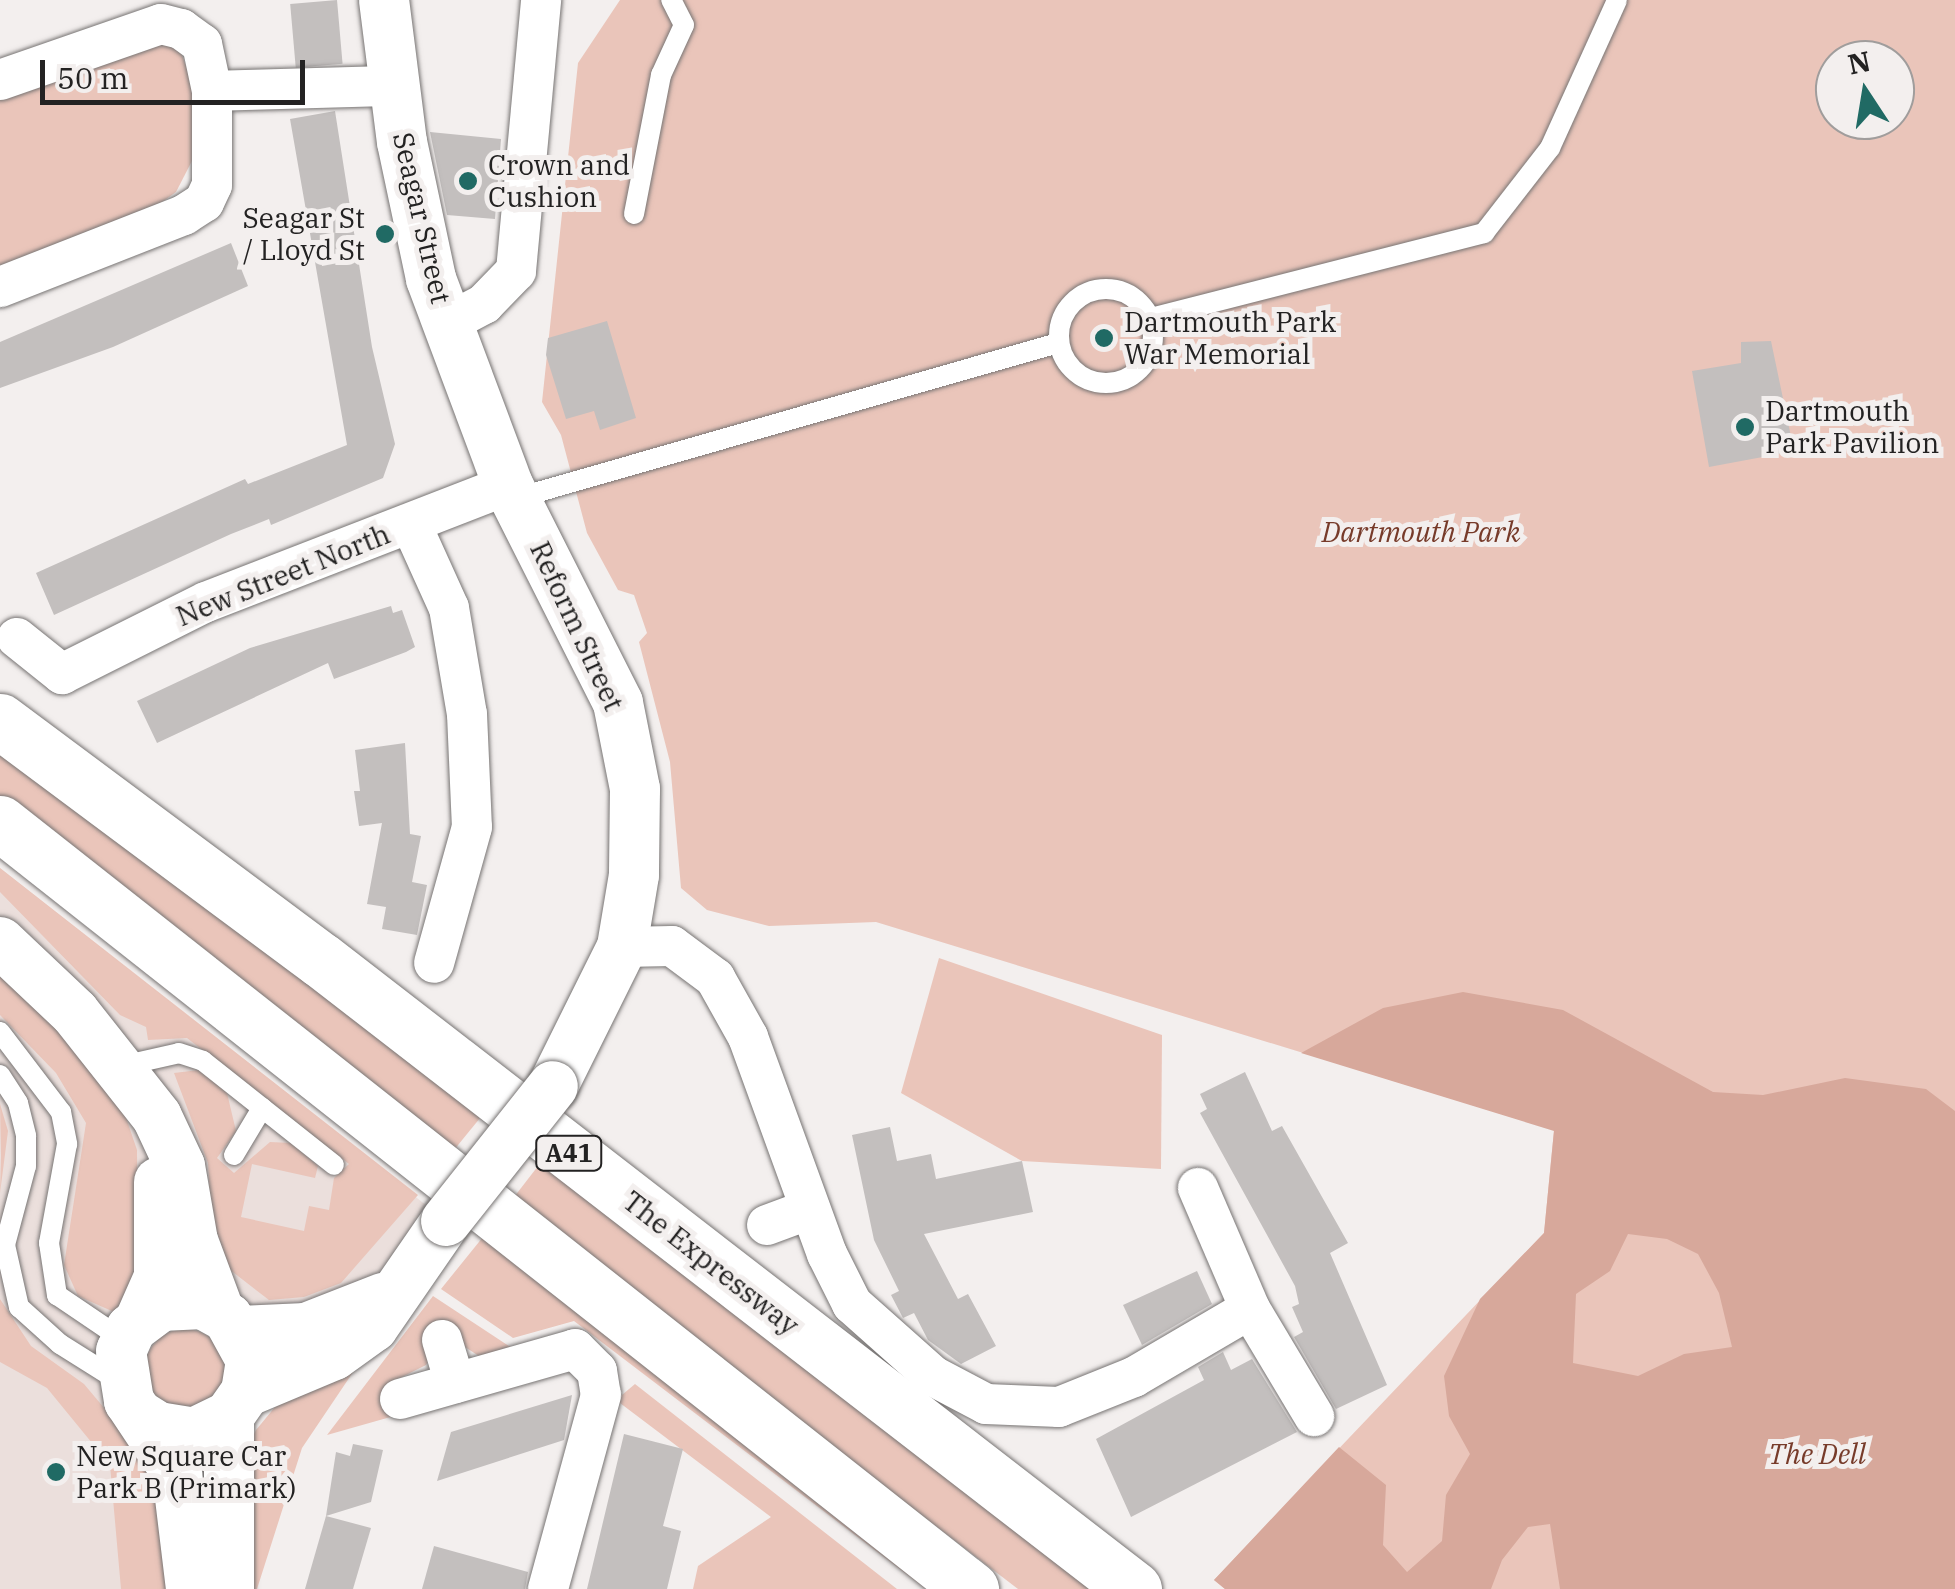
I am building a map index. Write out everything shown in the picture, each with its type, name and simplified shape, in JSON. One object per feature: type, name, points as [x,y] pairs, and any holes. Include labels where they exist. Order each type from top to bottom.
[{"type":"highway","name":"The Expressway","points":[[0,721],[321,960],[1134,1589]]},
{"type":"highway","points":[[0,823],[971,1589]]},
{"type":"street","name":"Seagar Street","points":[[384,0],[417,219],[448,323],[512,492]]},
{"type":"street","points":[[448,323],[484,304],[516,272],[541,0]]},
{"type":"street","points":[[0,80],[161,24],[202,44],[212,91],[212,184],[204,202],[0,287]]},
{"type":"street","points":[[212,91],[394,86]]},
{"type":"street","name":"New Street North","points":[[17,638],[74,684],[206,602],[410,524],[512,492]]},
{"type":"street","name":"Reform Street","points":[[131,1365],[158,1427],[194,1433],[238,1404],[334,1355],[373,1326],[388,1296],[553,1086],[622,947],[634,875],[636,789],[618,703],[512,492]]},
{"type":"street","points":[[410,524],[450,608],[467,714],[472,827],[434,963]]},
{"type":"street","points":[[0,942],[122,1066],[157,1117],[180,1166],[193,1240],[250,1360],[238,1404],[228,1589]]},
{"type":"street","points":[[622,947],[672,946],[716,978],[748,1037],[810,1209],[852,1304],[932,1376],[986,1404],[1059,1407],[1134,1377],[1250,1309]]},
{"type":"street","points":[[157,1117],[159,1277],[131,1365],[177,1472],[191,1589]]},
{"type":"street","points":[[1198,1188],[1250,1309],[1314,1416]]},
{"type":"street","points":[[767,1225],[810,1209]]},
{"type":"street","points":[[131,1365],[184,1302],[230,1321],[306,1328],[388,1296]]},
{"type":"street","points":[[442,1340],[455,1383]]},
{"type":"street","points":[[400,1399],[575,1350],[596,1371],[601,1394],[548,1589]]},
{"type":"lane","points":[[634,214],[661,75],[684,25],[671,0]]},
{"type":"lane","points":[[1151,318],[1484,233],[1550,148],[1617,0]]},
{"type":"lane","points":[[1120,293],[1134,297],[1151,318],[1152,350],[1134,376],[1102,384],[1073,372],[1058,343],[1062,316],[1080,296],[1120,293]]},
{"type":"lane","points":[[512,492],[1058,343]]},
{"type":"lane","points":[[0,1032],[61,1112],[67,1144],[50,1243],[57,1296],[131,1365]]},
{"type":"lane","points":[[122,1066],[179,1053],[203,1061],[334,1165]]},
{"type":"lane","points":[[0,1074],[18,1103],[26,1136],[26,1166],[5,1245],[19,1307],[60,1344],[131,1365]]},
{"type":"lane","points":[[234,1155],[262,1108]]},
{"type":"shaded area","points":[[0,868],[446,1221],[388,1296],[194,1414],[209,1589],[0,1589]]},
{"type":"green space","name":"Dartmouth Park","points":[[620,0],[1955,0],[1955,1589],[1225,1589],[1214,1580],[1544,1233],[1554,1130],[876,922],[769,926],[707,910],[681,888],[670,762],[639,642],[647,633],[634,595],[618,590],[587,533],[561,435],[542,402],[578,63]]},
{"type":"green space","points":[[158,38],[180,50],[192,82],[194,157],[176,192],[140,218],[0,274],[0,95]]},
{"type":"green space","points":[[0,735],[489,1107],[454,1150],[0,798]]},
{"type":"green space","points":[[0,868],[418,1195],[341,1283],[304,1297],[269,1300],[229,1269],[211,1214],[208,1163],[174,1073],[199,1070],[227,1093],[236,1131],[217,1158],[234,1173],[270,1142],[291,1143],[318,1166],[315,1178],[252,1164],[241,1217],[304,1231],[309,1206],[329,1210],[334,1178],[349,1164],[187,1038],[148,1040],[146,1027],[120,1015],[0,892]]},
{"type":"green space","points":[[939,958],[1162,1035],[1161,1169],[1022,1161],[901,1093]]},
{"type":"green space","points":[[0,969],[87,1059],[122,1106],[137,1150],[138,1297],[114,1312],[78,1296],[64,1265],[86,1123],[56,1073],[0,1015]]},
{"type":"green space","name":"The Dell","points":[[1463,992],[1563,1010],[1713,1092],[1763,1095],[1845,1078],[1926,1089],[1955,1111],[1955,1589],[1560,1589],[1550,1524],[1528,1527],[1502,1560],[1491,1589],[1225,1589],[1214,1580],[1339,1447],[1386,1485],[1383,1545],[1407,1572],[1442,1541],[1446,1495],[1470,1454],[1449,1416],[1444,1376],[1480,1299],[1544,1233],[1554,1131],[1301,1053],[1383,1008]],"holes":[[[1628,1234],[1667,1239],[1698,1254],[1719,1293],[1732,1347],[1684,1354],[1638,1376],[1573,1363],[1576,1294],[1610,1271]]]},
{"type":"green space","points":[[0,1104],[8,1131],[0,1193],[1,1156]]},
{"type":"green space","points":[[545,1157],[1104,1589],[1018,1589],[511,1201]]},
{"type":"green space","points":[[487,1232],[948,1589],[926,1589],[574,1321],[513,1338],[441,1289]]},
{"type":"green space","points":[[433,1296],[512,1348],[482,1358],[465,1347],[459,1328],[427,1336],[432,1355],[426,1365],[386,1385],[394,1416],[327,1435]]},
{"type":"green space","points":[[0,1299],[31,1346],[84,1384],[162,1477],[177,1589],[121,1589],[110,1465],[47,1388],[0,1362]]},
{"type":"green space","points":[[177,1329],[193,1329],[214,1340],[225,1369],[214,1398],[193,1409],[177,1409],[163,1403],[151,1391],[145,1377],[145,1361],[151,1347],[163,1335]]},
{"type":"green space","points":[[372,1344],[302,1448],[257,1589],[240,1589],[248,1446],[256,1430],[275,1407]]},
{"type":"green space","points":[[635,1384],[897,1589],[693,1589],[698,1566],[771,1517],[616,1400]]},
{"type":"building","points":[[337,0],[343,64],[296,68],[290,4]]},
{"type":"building","points":[[335,111],[372,347],[395,444],[383,478],[271,525],[269,519],[231,534],[54,615],[36,573],[245,479],[248,484],[347,445],[290,119]]},
{"type":"building","name":"Crown and Cushion","points":[[430,132],[501,139],[495,219],[447,215]]},
{"type":"building","points":[[231,243],[248,286],[113,347],[0,388],[0,342]]},
{"type":"building","points":[[607,321],[636,418],[600,430],[594,411],[566,419],[546,355],[548,338]]},
{"type":"building","name":"Dartmouth Park Pavilion","points":[[1771,341],[1794,451],[1709,467],[1692,371],[1741,363],[1741,342]]},
{"type":"building","points":[[391,606],[393,613],[402,610],[415,647],[334,679],[328,663],[157,743],[137,701],[250,648]]},
{"type":"building","points":[[405,743],[410,834],[421,836],[412,882],[427,885],[417,935],[382,929],[386,907],[367,904],[382,823],[359,826],[354,791],[360,791],[355,750]]},
{"type":"building","points":[[1245,1072],[1272,1131],[1282,1126],[1348,1243],[1330,1253],[1387,1385],[1336,1409],[1294,1337],[1303,1332],[1292,1307],[1299,1304],[1295,1286],[1200,1113],[1207,1109],[1200,1094]]},
{"type":"building","points":[[890,1127],[897,1161],[931,1154],[936,1179],[1022,1161],[1033,1212],[924,1234],[958,1299],[968,1294],[996,1346],[961,1364],[928,1340],[914,1313],[903,1318],[891,1295],[899,1291],[874,1240],[852,1135]]},
{"type":"building","points":[[1197,1271],[1212,1304],[1142,1345],[1123,1305]]},
{"type":"building","points":[[1223,1352],[1231,1370],[1252,1359],[1297,1432],[1131,1517],[1096,1439],[1204,1380],[1198,1367]]},
{"type":"building","points":[[572,1395],[564,1440],[437,1481],[451,1432]]},
{"type":"building","points":[[624,1434],[683,1449],[663,1526],[681,1531],[667,1589],[587,1589]]},
{"type":"building","points":[[353,1444],[383,1450],[371,1502],[326,1516],[336,1452],[350,1456]]},
{"type":"building","points":[[326,1516],[371,1528],[353,1589],[305,1589]]},
{"type":"building","points":[[434,1546],[528,1572],[525,1589],[422,1589]]},
{"type":"place","name":"Crown and Cushion","points":[[468,181]]},
{"type":"place","name":"Seagar St / Lloyd St","points":[[385,234]]},
{"type":"place","name":"Dartmouth Park War Memorial","points":[[1104,338]]},
{"type":"place","name":"Dartmouth Park Pavilion","points":[[1745,427]]},
{"type":"place","name":"New Square Car Park B (Primark)","points":[[56,1472]]}]
